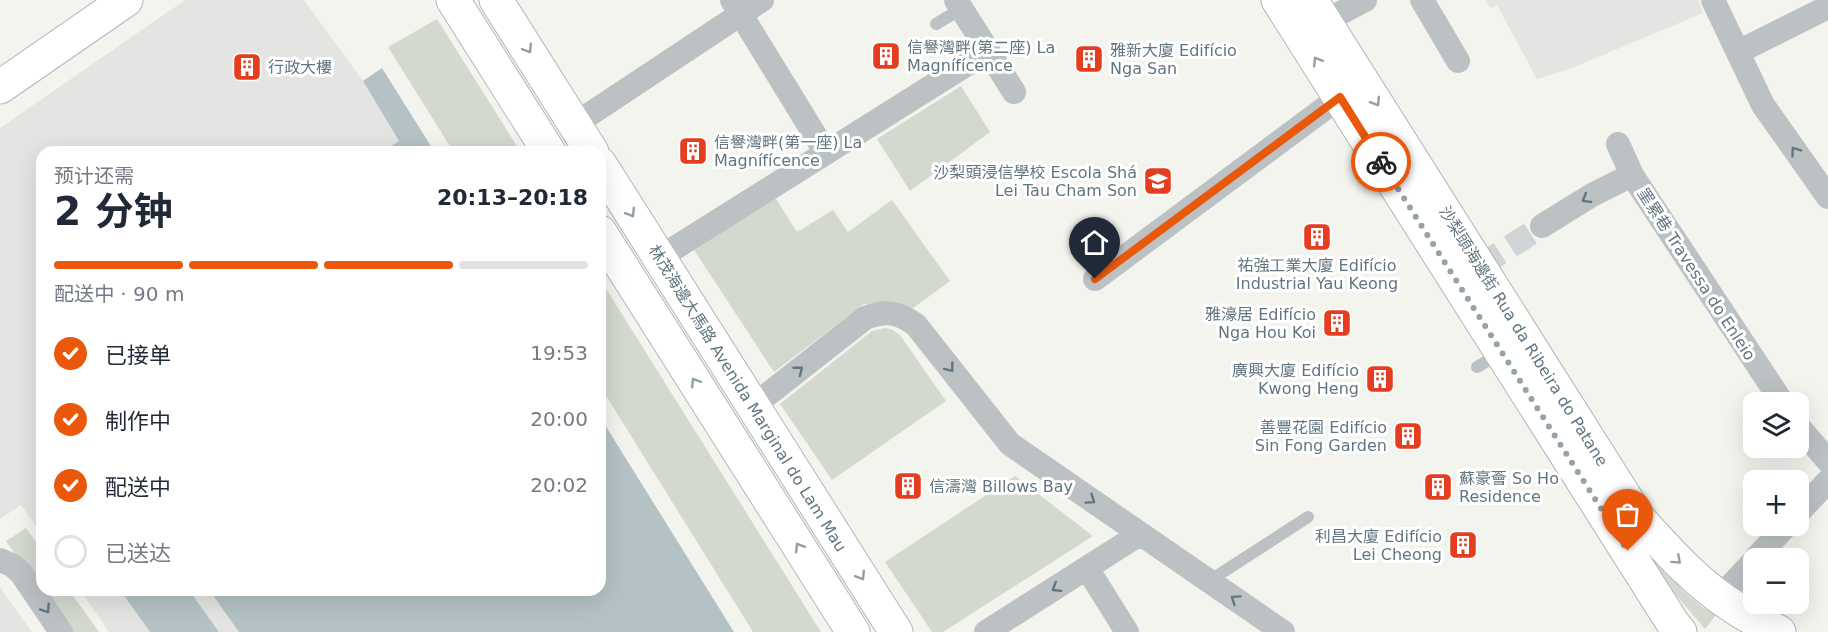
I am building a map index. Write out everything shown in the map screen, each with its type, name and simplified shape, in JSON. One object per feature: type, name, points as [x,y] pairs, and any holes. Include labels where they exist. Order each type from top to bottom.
[{"type":"main road","points":[[0,87],[126,0]]},
{"type":"main road","points":[[453,0],[545,146]]},
{"type":"main road","points":[[496,0],[588,146]]},
{"type":"main road","name":"沙梨頭海邊街 Rua da Ribeira do Patane","points":[[1278,0],[1340,97],[1492,357],[1680,632]]},
{"type":"main road","name":"沙梨頭海邊街 Rua da Ribeira do Patane","points":[[1318,11],[1639,519],[1670,554],[1720,597],[1779,632]]},
{"type":"main road","name":"林茂海邊大馬路 Avenida Marginal do Lam Mau","points":[[606,173],[896,632]]},
{"type":"main road","points":[[606,241],[853,632]]},
{"type":"main road","points":[[619,262],[655,250]]},
{"type":"street","points":[[575,124],[736,7],[762,0]]},
{"type":"street","points":[[1318,11],[1365,0]]},
{"type":"street","points":[[1422,0],[1458,61]]},
{"type":"street","points":[[1713,0],[1763,105],[1825,188]]},
{"type":"street","points":[[958,4],[1014,92]]},
{"type":"street","points":[[736,7],[826,153]]},
{"type":"street","points":[[1738,52],[1822,10]]},
{"type":"street","points":[[655,250],[826,153],[988,51]]},
{"type":"street","points":[[1095,279],[1340,97]]},
{"type":"street","name":"罣累巷 Travessa do Enleio","points":[[1617,144],[1632,175],[1775,392]]},
{"type":"street","points":[[1542,226],[1592,195],[1632,175]]},
{"type":"street","points":[[753,406],[865,318],[878,313],[891,312],[904,316],[916,325],[1010,444],[1283,632]]},
{"type":"street","points":[[1809,439],[1828,461]]},
{"type":"street","points":[[1809,504],[1825,492]]},
{"type":"street","points":[[986,632],[1140,534]]},
{"type":"street","points":[[1766,548],[1777,536]]},
{"type":"street","points":[[0,560],[12,565],[21,573],[36,595]]},
{"type":"street","points":[[1087,568],[1127,632]]},
{"type":"street","points":[[1720,597],[1743,573]]},
{"type":"street","points":[[37,596],[62,632]]},
{"type":"lane","points":[[936,24],[958,4]]},
{"type":"lane","points":[[1209,581],[1308,517]]},
{"type":"shaded area","points":[[185,0],[304,0],[363,81],[399,141],[392,146],[36,146],[36,526],[21,505],[0,519],[0,128]]},
{"type":"shaded area","points":[[1486,0],[1698,0],[1703,13],[1572,68],[1537,79],[1497,5],[1490,8]]},
{"type":"shaded area","points":[[437,19],[517,146],[450,146],[388,47]]},
{"type":"shaded area","points":[[382,68],[431,146],[392,146],[399,141],[363,81]]},
{"type":"shaded area","points":[[961,86],[990,132],[910,191],[877,139]]},
{"type":"shaded area","points":[[775,197],[797,232],[833,210],[848,232],[892,200],[950,281],[912,309],[895,302],[864,304],[774,372],[694,250]]},
{"type":"shaded area","points":[[606,289],[821,632],[753,632],[606,396]]},
{"type":"shaded area","points":[[885,328],[900,335],[946,401],[832,480],[780,404],[872,331]]},
{"type":"shaded area","points":[[606,427],[734,632],[239,632],[213,596],[606,596]]},
{"type":"shaded area","points":[[1015,476],[1093,536],[943,632],[932,632],[885,562]]},
{"type":"shaded area","points":[[1602,480],[1683,591],[1716,615],[1705,629],[1648,558]]},
{"type":"shaded area","points":[[26,528],[36,542],[36,584],[6,541]]},
{"type":"shaded area","points":[[0,587],[32,632],[0,632]]},
{"type":"shaded area","points":[[44,596],[73,596],[99,632],[69,632]]},
{"type":"shaded area","points":[[84,596],[124,596],[150,632],[109,632]]},
{"type":"shaded area","points":[[124,596],[193,596],[219,632],[150,632]]},
{"type":"shaded area","points":[[193,596],[213,596],[239,632],[219,632]]},
{"type":"tunnel","points":[[1480,266],[1542,226]]},
{"type":"way so far","points":[[1381,162],[1628,551]]},
{"type":"place","name":"信譽灣畔(第二座) La Magnífícence","points":[[886,56]]},
{"type":"place","name":"雅新大廈 Edifício Nga San","points":[[1089,59]]},
{"type":"place","name":"行政大樓","points":[[247,67]]},
{"type":"place","name":"信譽灣畔(第一座) La Magnífícence","points":[[693,151]]},
{"type":"place","name":"沙梨頭浸信學校 Escola Shá Lei Tau Cham Son","points":[[1158,181]]},
{"type":"place","name":"祐強工業大廈 Edifício Industrial Yau Keong","points":[[1317,237]]},
{"type":"place","name":"雅濠居 Edifício Nga Hou Koi","points":[[1337,323]]},
{"type":"place","name":"廣興大廈 Edifício Kwong Heng","points":[[1380,379]]},
{"type":"place","name":"善豐花園 Edifício Sin Fong Garden","points":[[1408,436]]},
{"type":"place","name":"信濤灣 Billows Bay","points":[[908,486]]},
{"type":"place","name":"蘇豪薈 So Ho Residence","points":[[1438,487]]},
{"type":"place","name":"利昌大廈 Edifício Lei Cheong","points":[[1463,545]]},
{"type":"route","points":[[1095,279],[1340,97],[1381,162]]}]
